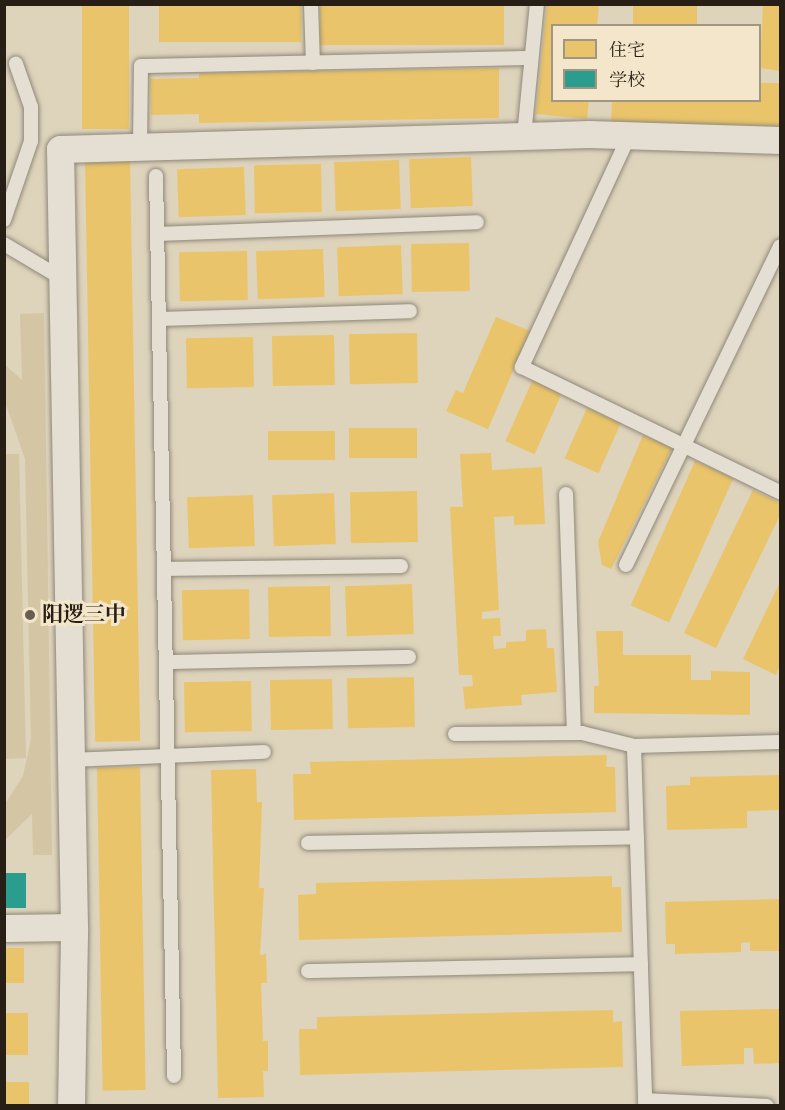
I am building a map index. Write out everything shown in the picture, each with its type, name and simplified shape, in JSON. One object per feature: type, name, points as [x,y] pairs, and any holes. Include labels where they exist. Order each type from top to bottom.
[{"type":"street","points":[[71,1106],[74,927],[60,149],[524,136],[780,140]]},
{"type":"street","points":[[4,928],[74,927]]},
{"type":"lane","points":[[311,4],[314,63]]},
{"type":"lane","points":[[524,136],[537,4]]},
{"type":"lane","points":[[140,147],[141,66],[531,58]]},
{"type":"lane","points":[[4,220],[31,141],[31,108],[16,64]]},
{"type":"lane","points":[[629,136],[522,367],[780,492]]},
{"type":"lane","points":[[156,176],[174,1076]]},
{"type":"lane","points":[[157,234],[477,222]]},
{"type":"lane","points":[[4,244],[63,279]]},
{"type":"lane","points":[[626,565],[780,246]]},
{"type":"lane","points":[[159,319],[410,311]]},
{"type":"lane","points":[[566,494],[574,733]]},
{"type":"lane","points":[[164,569],[401,566]]},
{"type":"lane","points":[[166,662],[409,657]]},
{"type":"lane","points":[[455,734],[574,733],[634,746],[780,742]]},
{"type":"lane","points":[[634,746],[645,1103],[767,1106]]},
{"type":"lane","points":[[71,760],[264,752]]},
{"type":"lane","points":[[308,843],[637,837]]},
{"type":"lane","points":[[308,971],[641,964]]},
{"type":"shaded area","points":[[44,313],[52,855],[33,855],[32,814],[5,840],[5,804],[23,776],[31,739],[25,459],[5,402],[4,364],[22,380],[20,314]]},
{"type":"shaded area","points":[[4,454],[19,454],[26,758],[5,759]]},
{"type":"building: 住宅","points":[[82,4],[129,4],[129,129],[82,129]]},
{"type":"building: 住宅","points":[[159,4],[301,4],[301,42],[159,42]]},
{"type":"building: 住宅","points":[[320,4],[504,4],[504,45],[320,45]]},
{"type":"building: 住宅","points":[[547,4],[599,4],[597,24],[551,24],[551,102],[589,102],[587,119],[536,114]]},
{"type":"building: 住宅","points":[[633,4],[697,4],[697,24],[633,24]]},
{"type":"building: 住宅","points":[[763,4],[780,4],[780,71],[761,68]]},
{"type":"building: 住宅","points":[[499,68],[499,118],[199,123],[199,114],[151,115],[150,79],[199,78],[199,73]]},
{"type":"building: 住宅","points":[[761,83],[780,83],[780,126],[611,124],[612,102],[761,102]]},
{"type":"building: 住宅","points":[[471,157],[473,206],[411,208],[409,159]]},
{"type":"building: 住宅","points":[[130,160],[140,741],[95,742],[85,161]]},
{"type":"building: 住宅","points":[[399,160],[401,209],[336,211],[334,162]]},
{"type":"building: 住宅","points":[[321,164],[322,212],[255,213],[254,165]]},
{"type":"building: 住宅","points":[[244,167],[246,215],[179,217],[177,169]]},
{"type":"building: 住宅","points":[[469,243],[470,291],[412,292],[411,244]]},
{"type":"building: 住宅","points":[[401,245],[403,294],[339,296],[337,247]]},
{"type":"building: 住宅","points":[[323,249],[325,297],[258,299],[256,251]]},
{"type":"building: 住宅","points":[[247,251],[248,300],[180,301],[179,252]]},
{"type":"building: 住宅","points":[[496,317],[530,331],[488,429],[446,411],[456,390],[463,393]]},
{"type":"building: 住宅","points":[[417,333],[418,383],[350,384],[349,334]]},
{"type":"building: 住宅","points":[[334,335],[335,385],[273,386],[272,336]]},
{"type":"building: 住宅","points":[[253,337],[254,387],[187,388],[186,338]]},
{"type":"building: 住宅","points":[[533,379],[562,392],[535,454],[505,441]]},
{"type":"building: 住宅","points":[[587,408],[621,423],[598,473],[565,458]]},
{"type":"building: 住宅","points":[[349,428],[417,428],[417,458],[349,458]]},
{"type":"building: 住宅","points":[[268,431],[335,431],[335,460],[268,460]]},
{"type":"building: 住宅","points":[[643,435],[672,448],[611,569],[602,565],[598,542]]},
{"type":"building: 住宅","points":[[491,453],[492,470],[542,467],[545,524],[514,525],[514,516],[494,517],[499,610],[482,612],[482,619],[500,618],[501,636],[493,636],[494,649],[506,648],[506,642],[526,641],[526,630],[546,629],[547,648],[554,648],[557,692],[521,695],[522,705],[465,709],[463,687],[473,686],[472,675],[459,675],[450,507],[463,507],[460,454]]},
{"type":"building: 住宅","points":[[695,461],[733,478],[669,622],[631,605]]},
{"type":"building: 住宅","points":[[753,490],[780,503],[780,515],[716,648],[684,633]]},
{"type":"building: 住宅","points":[[417,491],[418,542],[351,543],[350,492]]},
{"type":"building: 住宅","points":[[334,493],[336,544],[274,546],[272,495]]},
{"type":"building: 住宅","points":[[253,495],[255,546],[189,548],[187,497]]},
{"type":"building: 住宅","points":[[780,582],[780,665],[776,675],[743,659]]},
{"type":"building: 住宅","points":[[412,584],[414,634],[347,636],[345,586]]},
{"type":"building: 住宅","points":[[330,586],[331,636],[269,637],[268,587]]},
{"type":"building: 住宅","points":[[249,589],[250,639],[183,640],[182,590]]},
{"type":"building: 住宅","points":[[596,631],[623,631],[623,655],[691,655],[691,680],[711,680],[711,671],[750,672],[750,715],[594,713],[594,686],[599,686]]},
{"type":"building: 住宅","points":[[414,677],[415,727],[348,728],[347,678]]},
{"type":"building: 住宅","points":[[332,679],[333,729],[271,730],[270,680]]},
{"type":"building: 住宅","points":[[251,681],[252,731],[185,732],[184,682]]},
{"type":"building: 住宅","points":[[607,755],[606,767],[615,767],[616,812],[294,820],[293,774],[311,774],[310,762]]},
{"type":"building: 住宅","points":[[140,767],[146,1090],[103,1091],[97,768]]},
{"type":"building: 住宅","points":[[256,769],[257,802],[262,802],[259,888],[264,888],[260,955],[266,954],[267,983],[261,983],[263,1041],[268,1041],[268,1071],[263,1071],[264,1097],[218,1098],[211,770]]},
{"type":"building: 住宅","points":[[780,775],[780,810],[747,811],[747,828],[667,830],[666,786],[690,785],[690,777]]},
{"type":"building: 住宅","points":[[612,876],[612,887],[621,887],[622,932],[299,940],[298,895],[316,894],[316,883]]},
{"type":"building: 住宅","points":[[780,899],[780,951],[750,951],[750,942],[741,943],[741,952],[675,954],[675,944],[666,944],[665,902]]},
{"type":"building: 住宅","points":[[4,948],[24,948],[24,983],[4,983]]},
{"type":"building: 住宅","points":[[780,1009],[780,1063],[754,1064],[753,1048],[744,1048],[744,1064],[682,1066],[680,1011]]},
{"type":"building: 住宅","points":[[613,1010],[613,1022],[622,1021],[623,1067],[300,1075],[299,1029],[317,1029],[317,1017]]},
{"type":"building: 住宅","points":[[4,1013],[28,1013],[28,1055],[4,1055]]},
{"type":"building: 住宅","points":[[5,1082],[29,1082],[29,1106],[5,1106]]},
{"type":"building: 学校","points":[[4,873],[26,873],[26,908],[4,908]]},
{"type":"place","name":"阳逻三中","points":[[30,615]]}]
